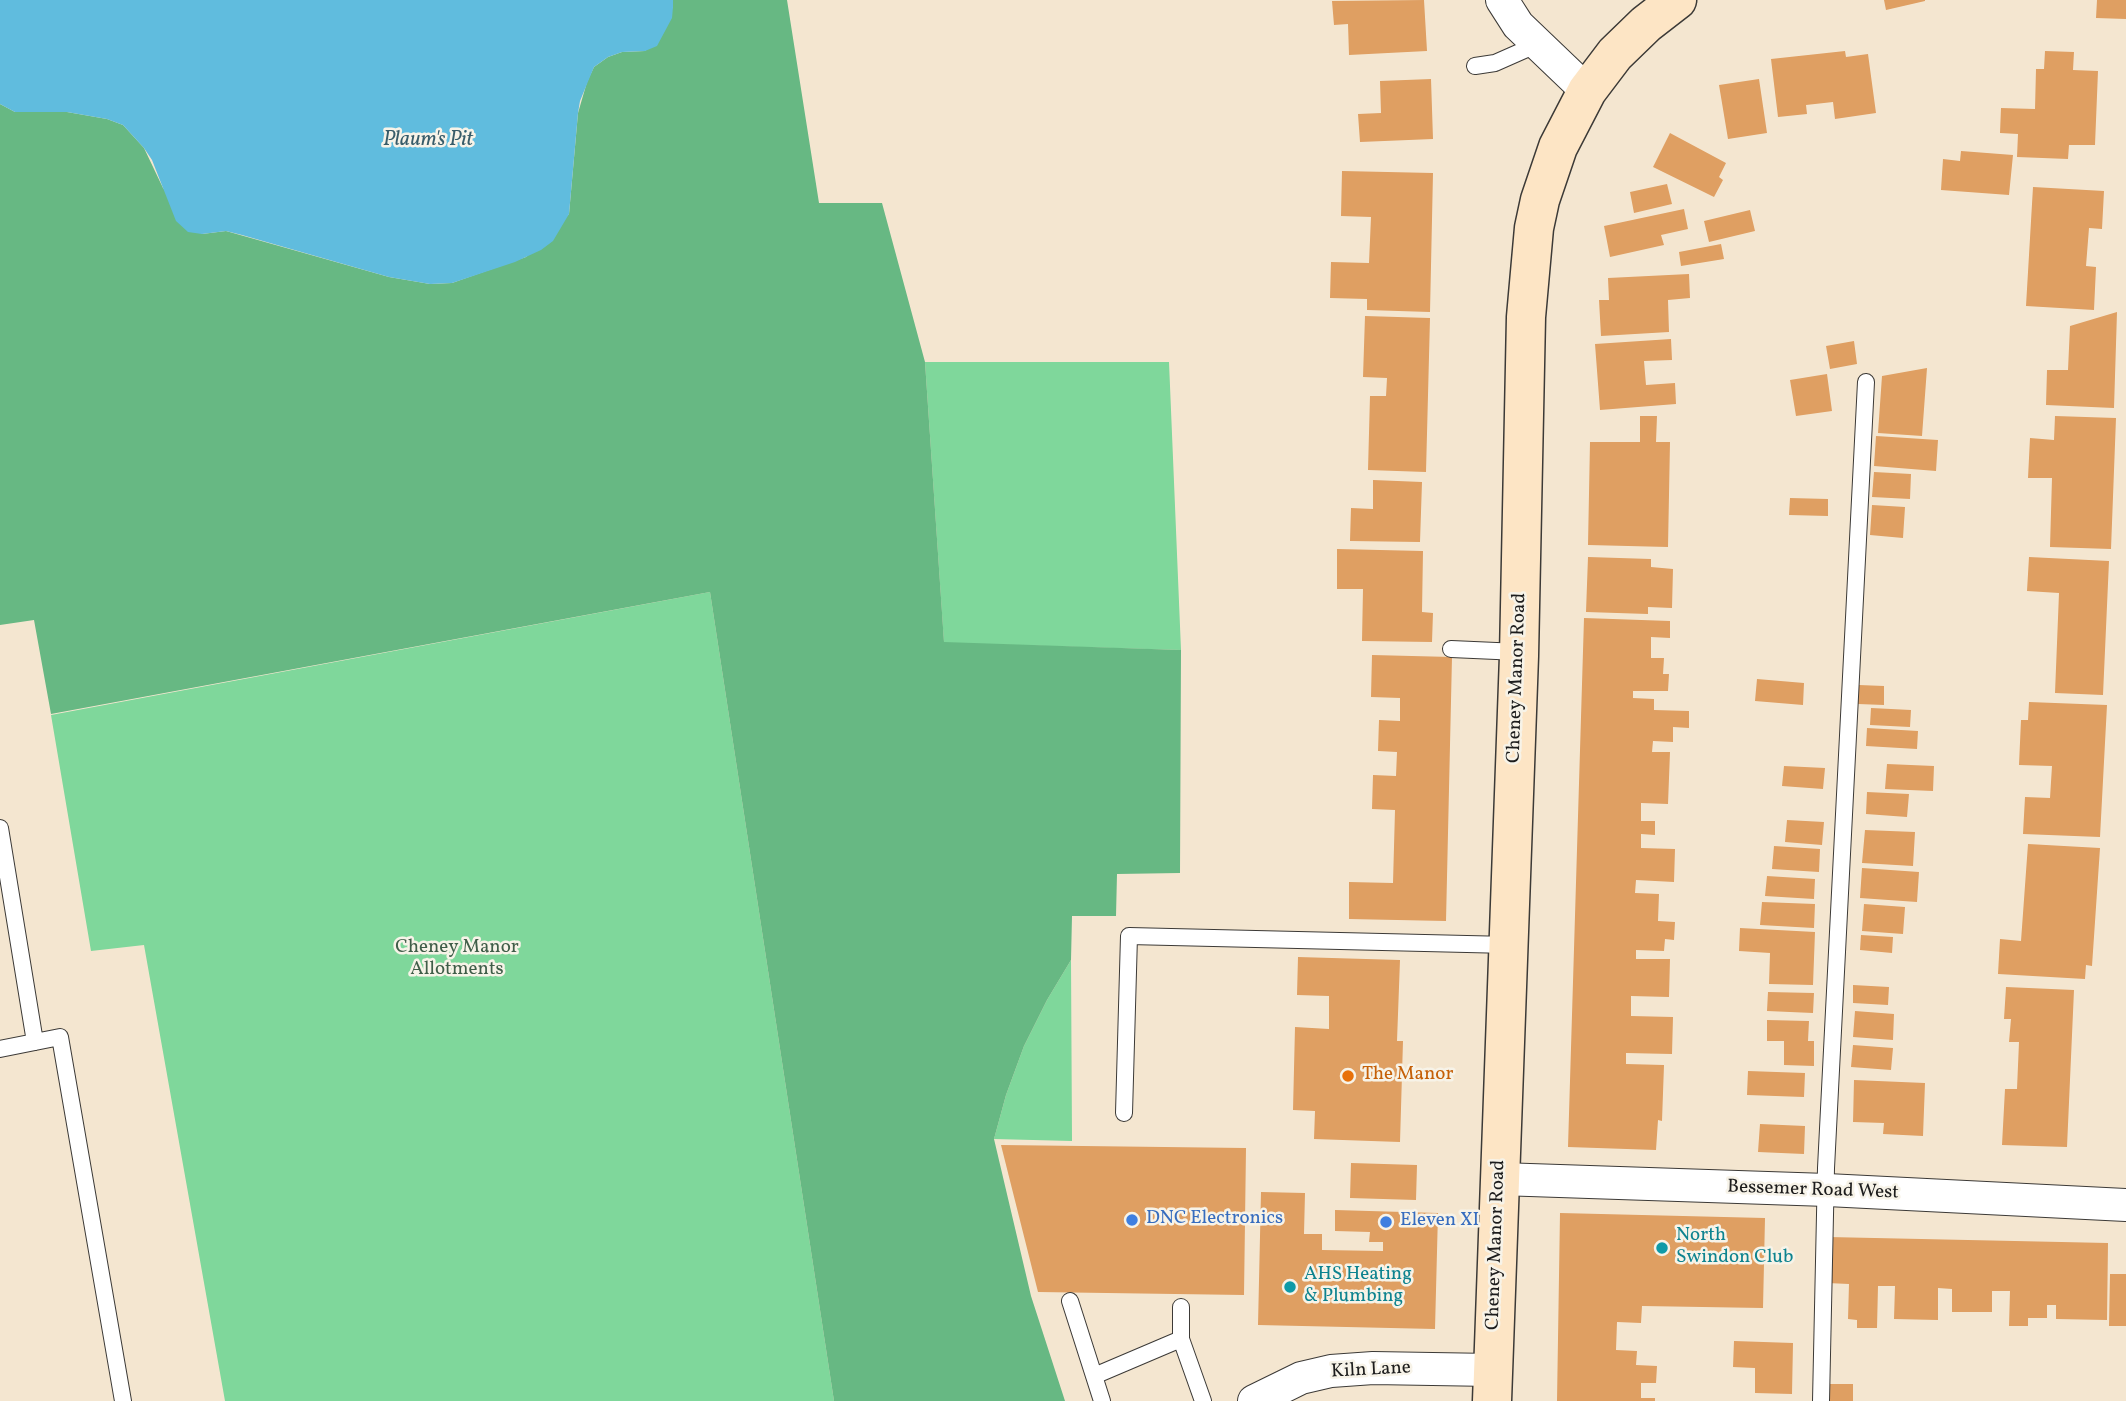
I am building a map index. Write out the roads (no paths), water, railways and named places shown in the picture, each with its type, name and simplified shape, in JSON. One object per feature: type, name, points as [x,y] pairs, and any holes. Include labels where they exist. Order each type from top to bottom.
[{"type":"main road","name":"Cheney Manor Road","points":[[1492,1385],[1510,945],[1524,391],[1530,260],[1540,200],[1558,147],[1587,91],[1615,54],[1646,23],[1677,0]]},
{"type":"street","points":[[1502,0],[1518,25],[1587,91]]},
{"type":"street","name":"Bessemer Road West","points":[[1500,1179],[2126,1205]]},
{"type":"street","name":"Kiln Lane","points":[[1255,1401],[1301,1378],[1331,1371],[1373,1368],[1492,1385]]},
{"type":"lane","points":[[1475,66],[1494,63],[1538,44]]},
{"type":"lane","points":[[1821,1401],[1827,1191],[1866,382]]},
{"type":"lane","points":[[1451,649],[1519,652]]},
{"type":"lane","points":[[0,828],[35,1042]]},
{"type":"lane","points":[[1124,1113],[1129,936],[1510,945]]},
{"type":"lane","points":[[0,1049],[60,1037],[123,1401]]},
{"type":"lane","points":[[1070,1301],[1102,1401]]},
{"type":"lane","points":[[1181,1307],[1181,1339],[1203,1401]]},
{"type":"lane","points":[[1094,1376],[1181,1339]]},
{"type":"water","name":"Plaum's Pit","points":[[0,0],[673,0],[673,7],[672,18],[657,46],[645,51],[622,52],[608,57],[594,67],[580,101],[569,214],[553,241],[515,262],[452,283],[430,284],[389,277],[226,231],[202,234],[188,232],[176,221],[152,160],[123,125],[107,119],[67,112],[15,112],[0,104]]},
{"type":"place","name":"The Manor","points":[[1348,1076]]},
{"type":"place","name":"DNC Electronics","points":[[1132,1220]]},
{"type":"place","name":"Eleven XI","points":[[1386,1222]]},
{"type":"place","name":"North Swindon Club","points":[[1662,1248]]},
{"type":"place","name":"AHS Heating & Plumbing","points":[[1290,1287]]},
{"type":"park label","name":"Cheney Manor Allotments","points":[[457,960]]}]
